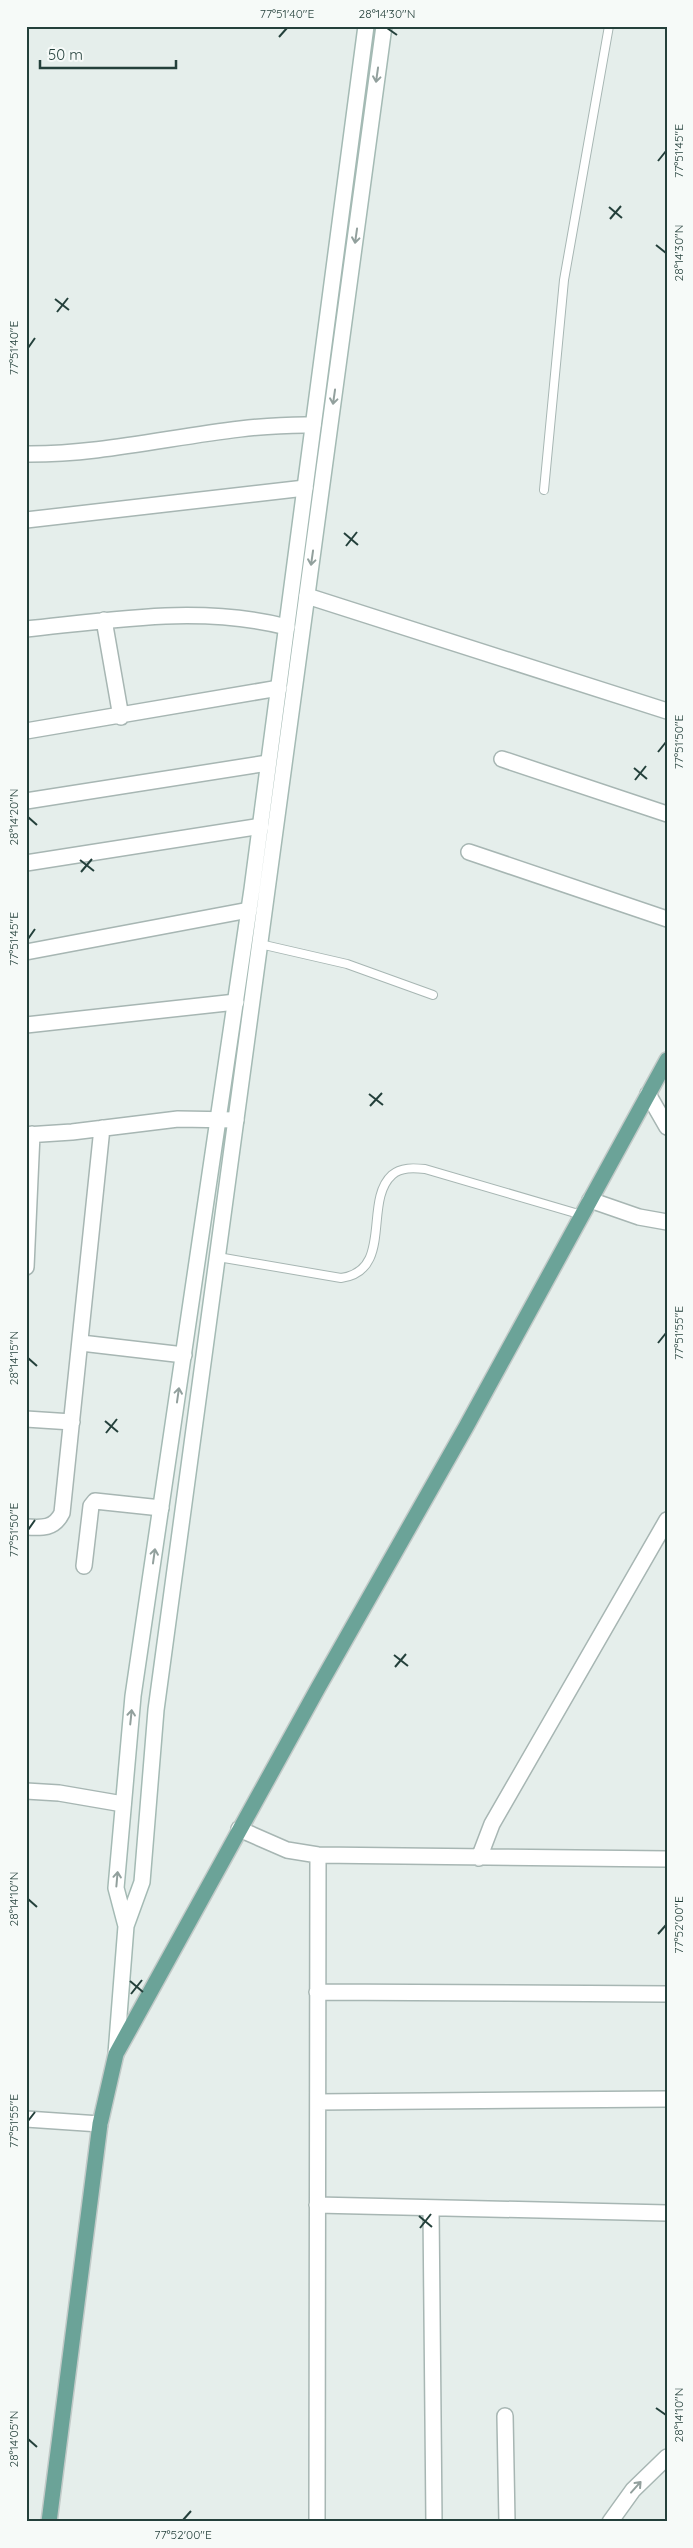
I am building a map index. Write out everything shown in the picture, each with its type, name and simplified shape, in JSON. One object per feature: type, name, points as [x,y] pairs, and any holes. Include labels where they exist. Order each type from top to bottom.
[{"type":"main road","points":[[49,2522],[100,2124],[116,2054],[239,1829],[466,1427],[667,1060]]},
{"type":"street","points":[[126,1926],[116,1888],[133,1696],[261,826],[366,26]]},
{"type":"street","points":[[116,2054],[126,1926],[142,1882],[156,1710],[384,26]]},
{"type":"street","points":[[26,454],[49,454],[131,446],[279,424],[313,425]]},
{"type":"street","points":[[26,520],[305,488]]},
{"type":"street","points":[[307,596],[667,710]]},
{"type":"street","points":[[26,629],[161,615],[216,615],[260,620],[287,626]]},
{"type":"street","points":[[104,620],[121,716]]},
{"type":"street","points":[[26,731],[279,688]]},
{"type":"street","points":[[502,759],[667,814]]},
{"type":"street","points":[[26,801],[268,763]]},
{"type":"street","points":[[26,863],[261,826]]},
{"type":"street","points":[[470,852],[667,919]]},
{"type":"street","points":[[26,952],[249,910]]},
{"type":"street","points":[[26,1025],[236,1002]]},
{"type":"street","points":[[648,1094],[667,1127]]},
{"type":"street","points":[[26,1267],[29,1134],[178,1119],[236,1120]]},
{"type":"street","points":[[26,1527],[51,1527],[58,1522],[62,1514],[102,1128]]},
{"type":"street","points":[[590,1200],[639,1217],[667,1222]]},
{"type":"street","points":[[81,1343],[184,1355]]},
{"type":"street","points":[[26,1419],[72,1422]]},
{"type":"street","points":[[84,1566],[91,1506],[95,1501],[161,1508]]},
{"type":"street","points":[[479,1858],[492,1824],[667,1520]]},
{"type":"street","points":[[26,1791],[59,1793],[123,1804]]},
{"type":"street","points":[[239,1829],[287,1850],[318,1856],[667,1859]]},
{"type":"street","points":[[317,2522],[318,1856]]},
{"type":"street","points":[[318,1992],[667,1994]]},
{"type":"street","points":[[318,2102],[667,2099]]},
{"type":"street","points":[[26,2119],[100,2124]]},
{"type":"street","points":[[317,2205],[667,2213]]},
{"type":"street","points":[[431,2208],[434,2522]]},
{"type":"street","points":[[506,2416],[507,2522]]},
{"type":"street","points":[[610,2522],[633,2490],[667,2457]]},
{"type":"lane","points":[[544,490],[564,280],[608,26]]},
{"type":"lane","points":[[260,944],[347,964],[433,995]]},
{"type":"lane","points":[[218,1257],[341,1278],[354,1276],[365,1266],[372,1252],[383,1190],[392,1175],[406,1168],[425,1168],[582,1215]]}]
